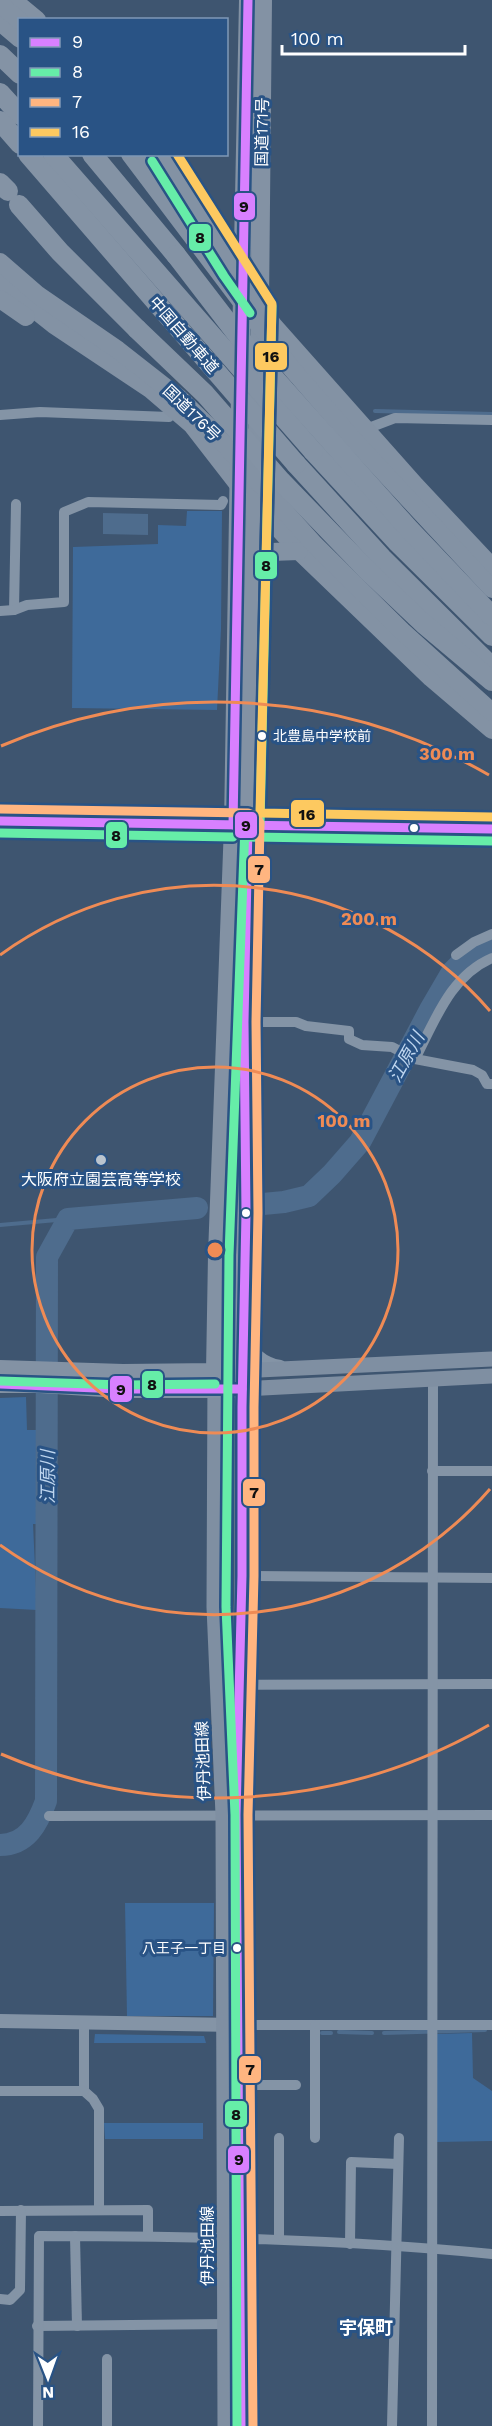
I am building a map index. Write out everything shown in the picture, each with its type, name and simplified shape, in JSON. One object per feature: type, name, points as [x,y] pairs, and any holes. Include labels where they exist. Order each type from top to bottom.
[{"type":"highway","points":[[8,0],[18,22]]},
{"type":"highway","points":[[13,0],[35,18]]},
{"type":"highway","name":"国道171号","points":[[242,1380],[246,1214],[237,483],[248,0]]},
{"type":"highway","name":"国道171号","points":[[215,1381],[217,1255],[254,562],[260,306],[263,0]]},
{"type":"highway","points":[[0,4],[18,19]]},
{"type":"highway","points":[[0,22],[18,37]]},
{"type":"highway","points":[[0,54],[18,72]]},
{"type":"highway","points":[[0,93],[18,114]]},
{"type":"highway","points":[[0,121],[18,142]]},
{"type":"highway","name":"中国自動車道","points":[[30,156],[296,464],[382,558],[492,667]]},
{"type":"highway","name":"中国自動車道","points":[[55,156],[314,451],[398,543],[492,636]]},
{"type":"highway","points":[[94,156],[176,255],[265,368],[410,530],[492,616]]},
{"type":"highway","points":[[132,156],[292,369],[395,486],[492,589]]},
{"type":"highway","points":[[148,156],[219,248]]},
{"type":"highway","points":[[163,156],[183,184],[242,284],[273,325],[492,567]]},
{"type":"highway","points":[[9,193],[60,252],[137,330],[205,394],[281,480],[369,572],[424,624],[492,681]]},
{"type":"highway","name":"国道176号","points":[[0,262],[38,295],[118,350],[178,397],[208,426],[315,545],[402,631],[492,712]]},
{"type":"highway","points":[[0,282],[54,325],[150,389],[192,425],[237,483],[298,551],[430,678],[492,730]]},
{"type":"highway","points":[[0,299],[149,396],[225,468]]},
{"type":"highway","points":[[254,562],[271,552],[298,551]]},
{"type":"highway","points":[[0,1369],[123,1373],[215,1381]]},
{"type":"highway","points":[[0,1384],[120,1389],[242,1380]]},
{"type":"main road","points":[[242,1380],[284,1368],[492,1359]]},
{"type":"main road","points":[[242,1380],[433,1380],[492,1376]]},
{"type":"main road","name":"伊丹池田線","points":[[241,2426],[224,2025],[230,1815],[240,1685],[242,1380]]},
{"type":"main road","name":"伊丹池田線","points":[[215,1381],[214,1607],[217,1685],[230,1815],[240,2025],[232,2237],[226,2324],[225,2426]]},
{"type":"street","points":[[27,0],[43,18]]},
{"type":"street","points":[[0,415],[40,412],[169,417]]},
{"type":"street","points":[[366,429],[395,418],[492,420]]},
{"type":"street","points":[[0,611],[14,610],[27,605],[64,602],[64,512],[88,502],[221,505],[223,501]]},
{"type":"street","points":[[14,610],[16,504]]},
{"type":"street","points":[[0,821],[492,829]]},
{"type":"street","points":[[456,955],[474,942],[492,934]]},
{"type":"street","points":[[415,1059],[448,994],[464,976],[480,963],[492,958]]},
{"type":"street","points":[[244,1022],[296,1022],[306,1026],[349,1031],[349,1039],[362,1045],[392,1047],[415,1059],[474,1070],[482,1075],[488,1084],[492,1084]]},
{"type":"street","points":[[243,1331],[246,1341],[257,1356],[268,1364],[284,1368]]},
{"type":"street","points":[[432,2426],[433,1380]]},
{"type":"street","points":[[432,1471],[492,1471]]},
{"type":"street","points":[[242,1576],[492,1578]]},
{"type":"street","points":[[217,1685],[492,1684]]},
{"type":"street","points":[[49,1816],[492,1815]]},
{"type":"street","points":[[0,2021],[224,2025],[492,2025]]},
{"type":"street","points":[[84,2022],[84,2091]]},
{"type":"street","points":[[315,2025],[315,2138]]},
{"type":"street","points":[[477,2025],[492,2033]]},
{"type":"street","points":[[239,2085],[296,2085]]},
{"type":"street","points":[[0,2091],[84,2091],[93,2099],[99,2109],[99,2210]]},
{"type":"street","points":[[279,2138],[279,2239]]},
{"type":"street","points":[[392,2426],[399,2138]]},
{"type":"street","points":[[350,2244],[351,2162],[398,2164]]},
{"type":"street","points":[[0,2300],[10,2300],[20,2290],[21,2210]]},
{"type":"street","points":[[0,2211],[148,2210],[148,2236]]},
{"type":"street","points":[[38,2426],[39,2236],[232,2237],[432,2248],[492,2254]]},
{"type":"street","points":[[75,2236],[77,2326]]},
{"type":"street","points":[[37,2326],[226,2324]]},
{"type":"street","points":[[106,2359],[111,2371],[107,2426]]},
{"type":"shaded area","points":[[187,511],[222,511],[221,629],[217,710],[72,708],[73,547],[158,544],[158,525],[186,526]]},
{"type":"shaded area","points":[[103,513],[148,514],[148,535],[103,534]]},
{"type":"shaded area","points":[[26,1397],[27,1430],[36,1430],[37,1524],[33,1524],[37,1610],[0,1608],[0,1398]]},
{"type":"shaded area","points":[[125,1903],[214,1903],[213,2016],[127,2016]]},
{"type":"shaded area","points":[[472,2033],[473,2078],[492,2091],[492,2141],[437,2142],[436,2034]]},
{"type":"shaded area","points":[[95,2034],[204,2036],[206,2043],[94,2043]]},
{"type":"shaded area","points":[[104,2123],[203,2123],[203,2139],[105,2139]]},
{"type":"waterway","points":[[375,411],[492,414]]},
{"type":"waterway","points":[[275,837],[492,841]]},
{"type":"waterway","name":"江原川","points":[[263,1204],[309,1196],[332,1174],[360,1142],[452,972],[467,957],[492,943]]},
{"type":"waterway","name":"江原川","points":[[0,1845],[9,1844],[24,1837],[35,1825],[46,1801],[47,1257],[68,1219],[197,1208]]},
{"type":"waterway","points":[[0,1225],[68,1219]]},
{"type":"waterway","points":[[384,2033],[485,2030]]},
{"type":"waterway","points":[[339,2032],[372,2033]]},
{"type":"waterway","points":[[322,2033],[331,2033]]},
{"type":"transit line","name":"9","points":[[233,825],[248,0]]},
{"type":"transit line","name":"16","points":[[178,156],[272,304],[260,813],[492,817]]},
{"type":"transit line","name":"8","points":[[152,161],[224,276],[250,313]]},
{"type":"transit line","name":"8","points":[[260,825],[272,306]]},
{"type":"transit line","name":"7","points":[[0,809],[248,813],[256,816],[260,823],[256,1022],[258,1213],[254,1407],[254,1576],[248,1815],[253,2426]]},
{"type":"transit line","name":"9","points":[[0,821],[492,829]]},
{"type":"transit line","name":"8","points":[[237,2426],[235,1815],[226,1607],[229,1255],[245,825]]},
{"type":"transit line","name":"9","points":[[241,2426],[236,1815],[242,1576],[242,1407],[246,1213],[244,1022],[248,825]]},
{"type":"transit line","name":"8","points":[[0,833],[233,837]]},
{"type":"transit line","name":"8","points":[[248,837],[492,841]]},
{"type":"transit line","name":"8","points":[[0,1381],[123,1385],[215,1384]]},
{"type":"transit line","name":"9","points":[[0,1384],[120,1389],[242,1389]]},
{"type":"place","name":"北豊島中学校前","points":[[262,736]]},
{"type":"place","name":"大阪府立園芸高等学校","points":[[101,1160]]},
{"type":"place","name":"八王子一丁目","points":[[237,1948]]},
{"type":"district","name":"宇保町","points":[[366,2327]]}]
